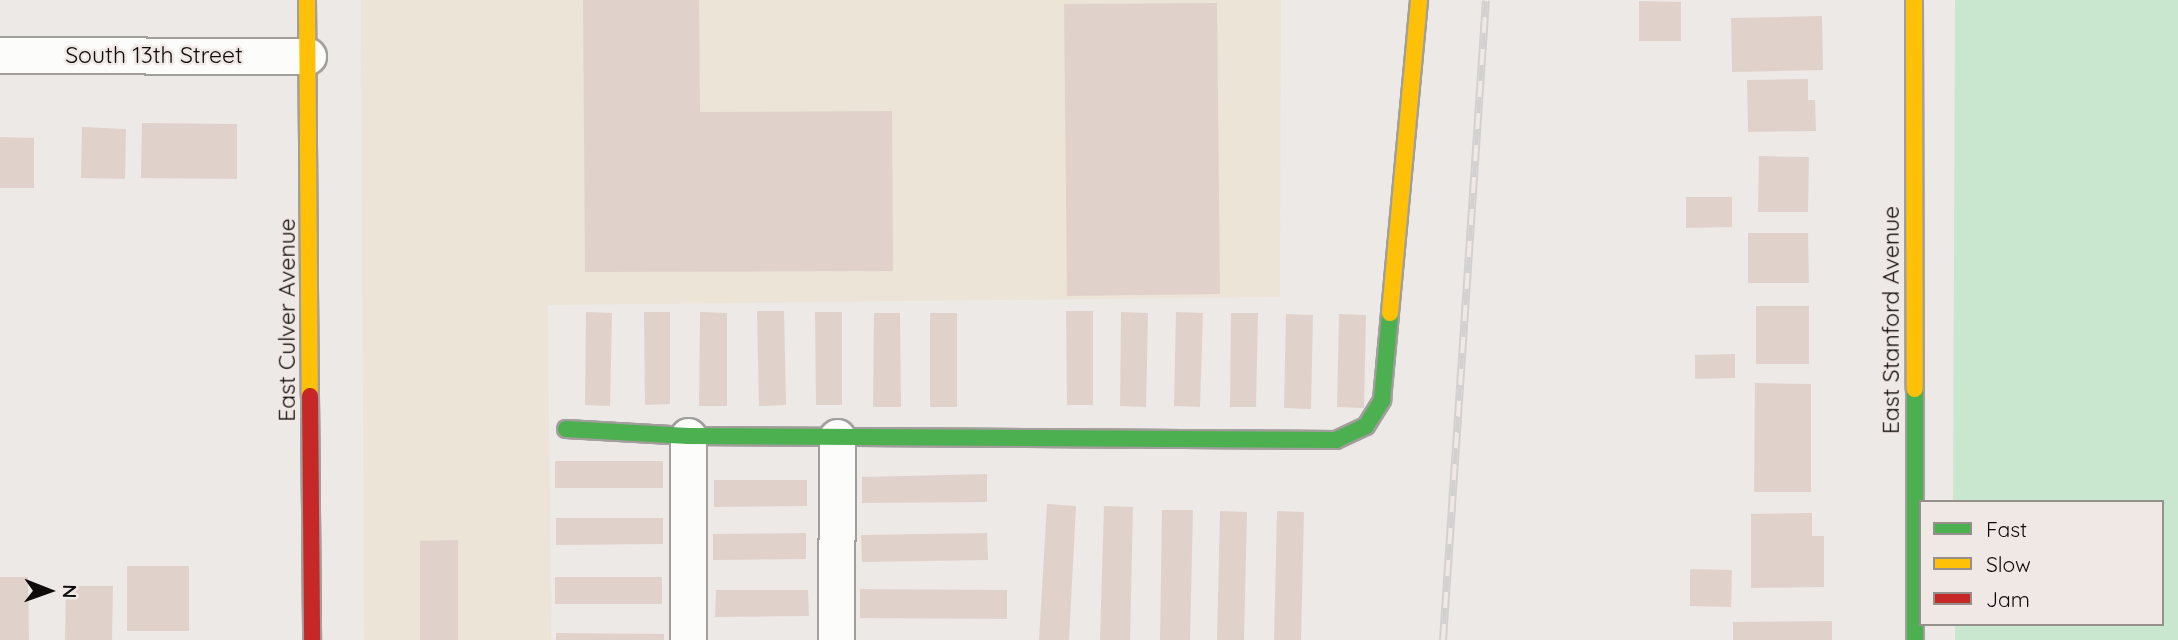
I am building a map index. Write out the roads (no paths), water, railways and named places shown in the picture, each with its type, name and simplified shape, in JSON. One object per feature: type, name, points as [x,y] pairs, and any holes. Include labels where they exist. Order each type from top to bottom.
[{"type":"street","name":"East Culver Avenue","points":[[307,0],[312,640]]},
{"type":"street","points":[[566,429],[688,436],[1282,442],[1336,440],[1366,426],[1382,400],[1419,0]]},
{"type":"street","name":"East Stanford Avenue","points":[[1914,0],[1914,640]]},
{"type":"street","name":"South 13th Street","points":[[0,55],[307,56]]},
{"type":"street","points":[[688,436],[688,640]]},
{"type":"street","points":[[836,640],[837,437]]},
{"type":"railway","points":[[1443,640],[1486,0]]}]
